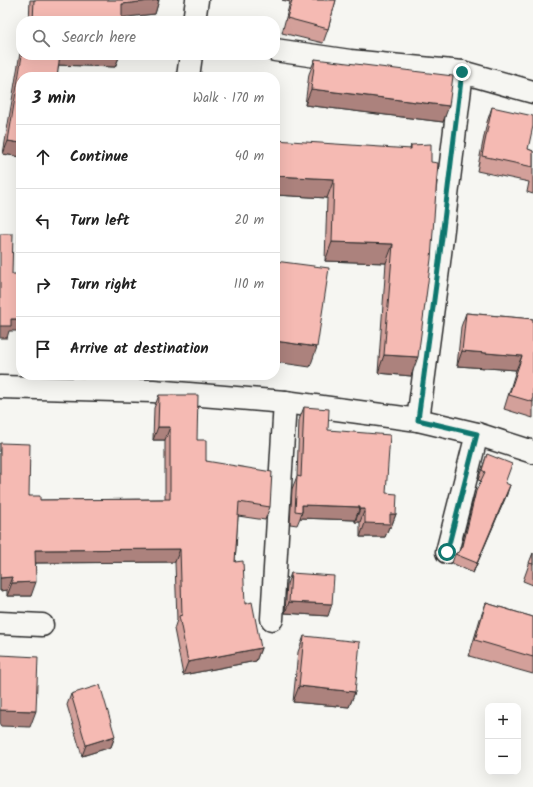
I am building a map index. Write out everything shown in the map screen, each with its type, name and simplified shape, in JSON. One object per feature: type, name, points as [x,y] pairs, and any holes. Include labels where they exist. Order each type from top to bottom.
[{"type":"street","points":[[195,16],[197,0]]},
{"type":"street","points":[[280,51],[350,61],[462,72],[533,92]]},
{"type":"street","points":[[189,72],[190,60]]},
{"type":"street","points":[[418,420],[462,72]]},
{"type":"street","points":[[0,387],[154,383],[418,420],[477,434],[533,452]]},
{"type":"street","points":[[272,619],[285,402]]},
{"type":"street","points":[[447,552],[477,434]]},
{"type":"street","points":[[0,623],[42,624]]},
{"type":"building","points":[[34,0],[159,0],[122,4],[122,16],[33,16]]},
{"type":"building","points":[[292,0],[336,0],[328,29],[287,18]]},
{"type":"building","points":[[315,59],[453,76],[449,106],[311,89]]},
{"type":"building","points":[[21,60],[59,60],[58,72],[19,72]]},
{"type":"building","points":[[16,92],[16,142],[8,141]]},
{"type":"building","points":[[492,107],[533,116],[533,126],[528,149],[533,151],[533,167],[482,156]]},
{"type":"building","points":[[280,140],[411,149],[411,145],[431,144],[431,162],[438,163],[431,259],[418,357],[384,355],[393,244],[332,242],[334,179],[280,176]]},
{"type":"building","points":[[0,234],[13,234],[12,274],[16,274],[16,319],[11,319],[11,326],[0,326]]},
{"type":"building","points":[[280,262],[329,268],[317,347],[280,342]]},
{"type":"building","points":[[466,313],[533,319],[533,402],[509,395],[522,356],[462,351]]},
{"type":"building","points":[[159,395],[198,395],[197,440],[206,440],[206,461],[272,472],[270,507],[239,502],[235,562],[243,561],[245,604],[252,602],[261,648],[188,662],[179,616],[182,615],[180,549],[35,550],[36,582],[12,583],[12,577],[0,578],[0,443],[30,444],[29,496],[40,496],[40,500],[170,499],[170,427],[158,427]]},
{"type":"building","points":[[304,407],[329,409],[328,430],[390,435],[386,493],[397,494],[396,514],[390,514],[390,524],[365,523],[365,509],[360,509],[360,507],[302,505],[302,512],[295,511],[297,476],[301,477]]},
{"type":"building","points":[[487,454],[512,464],[505,483],[510,485],[477,563],[455,554],[460,551],[463,546],[476,491],[485,472],[482,470]]},
{"type":"building","points":[[533,553],[533,564],[529,563]]},
{"type":"building","points":[[291,573],[334,576],[332,604],[289,602]]},
{"type":"building","points":[[486,603],[533,617],[533,657],[475,640]]},
{"type":"building","points":[[304,636],[360,642],[355,692],[299,686]]},
{"type":"building","points":[[0,655],[38,657],[36,711],[0,710]]},
{"type":"building","points":[[100,685],[115,736],[86,745],[71,694]]},
{"type":"route","points":[[447,552],[477,434],[418,420],[462,72]]}]
